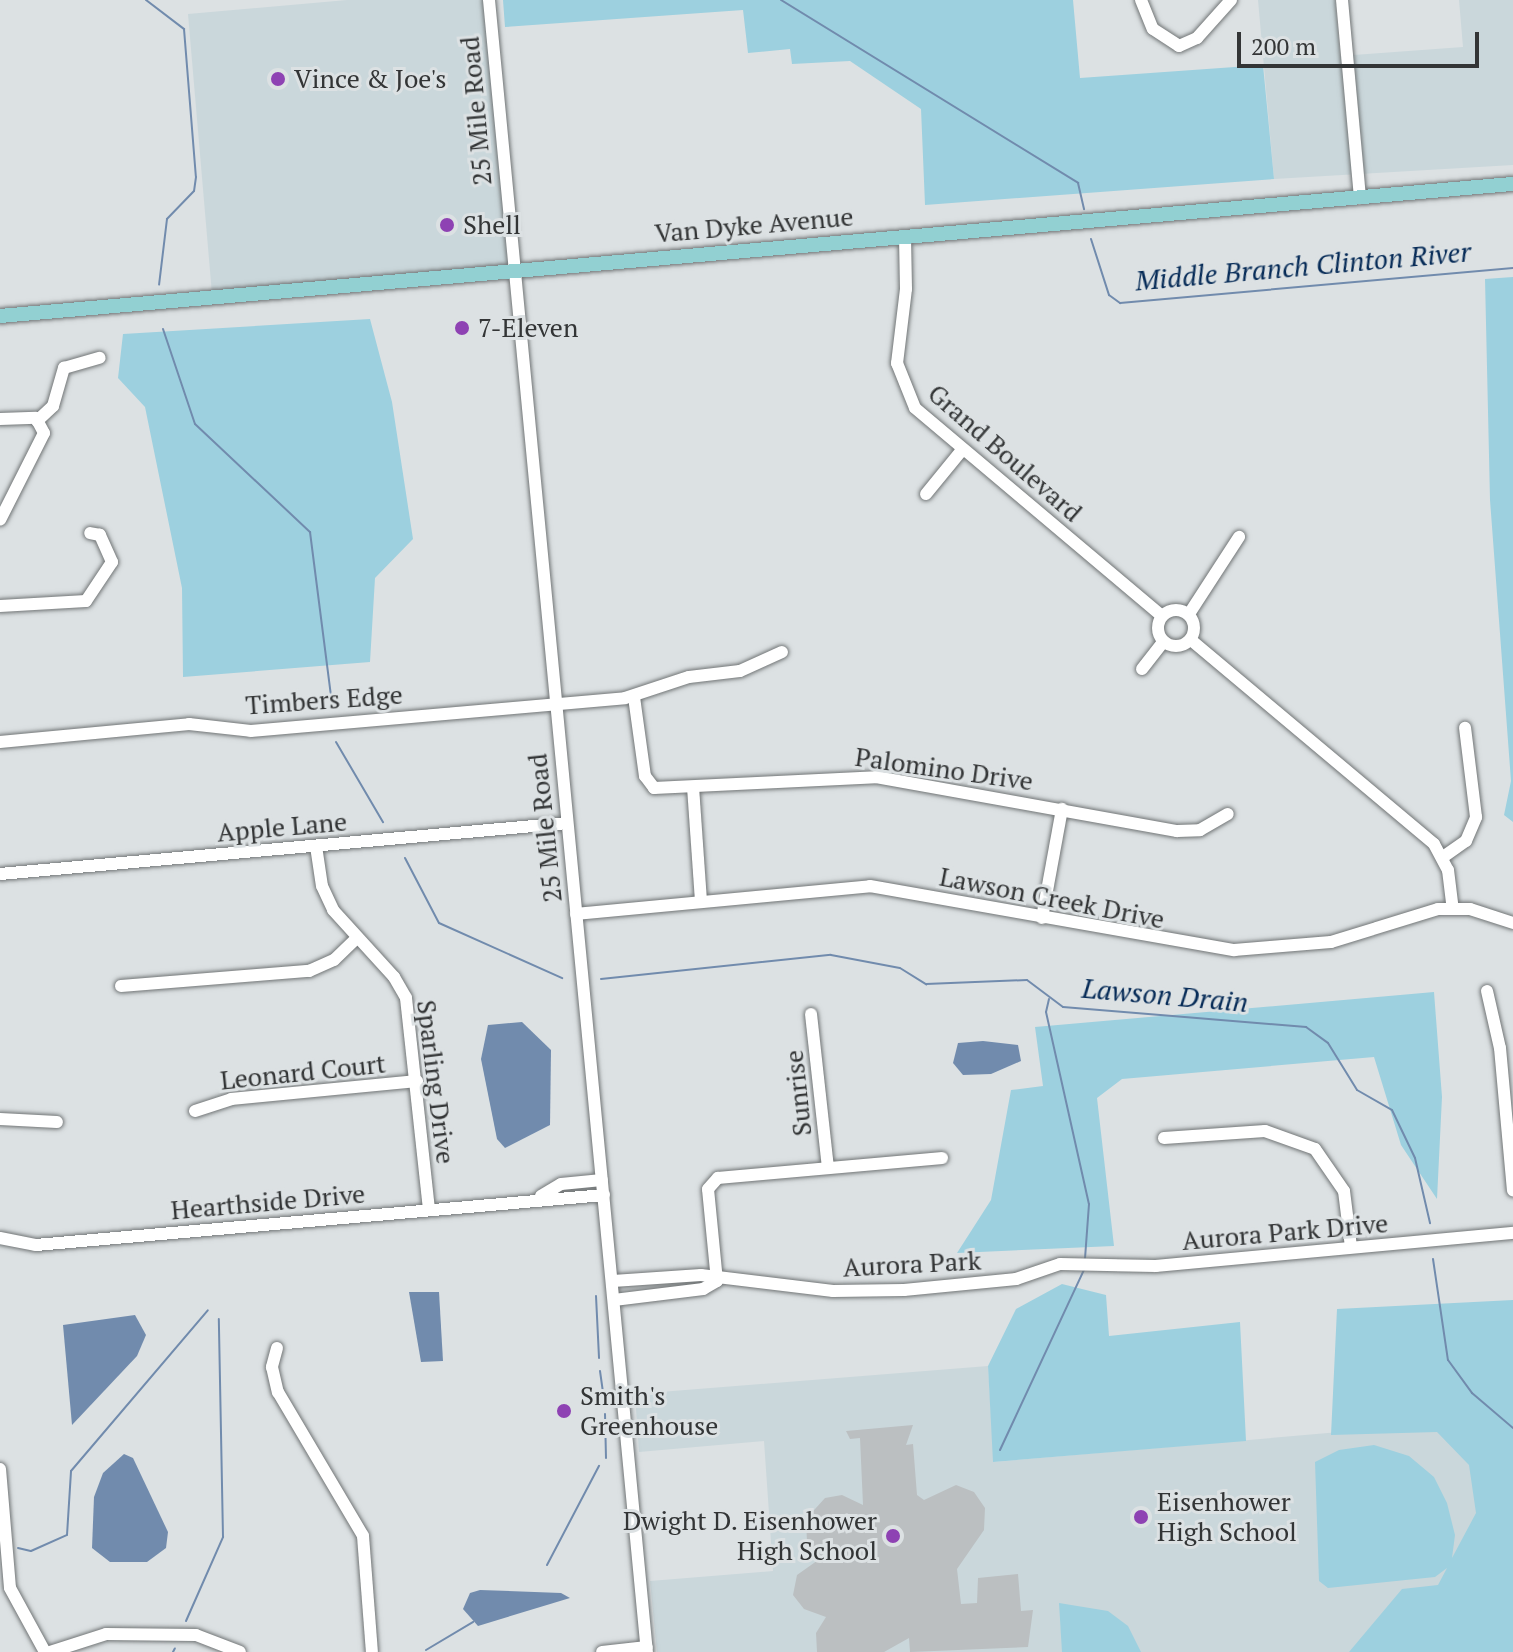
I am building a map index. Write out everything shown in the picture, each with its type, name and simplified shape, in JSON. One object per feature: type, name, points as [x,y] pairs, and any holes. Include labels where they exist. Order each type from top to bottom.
[{"type":"main road","name":"Van Dyke Avenue","points":[[0,316],[511,268],[1513,184]]},
{"type":"street","name":"25 Mile Road","points":[[489,0],[511,268],[647,1650]]},
{"type":"street","points":[[1141,0],[1153,29],[1179,46],[1197,38],[1231,0]]},
{"type":"street","points":[[1342,0],[1360,198]]},
{"type":"street","name":"Grand Boulevard","points":[[905,237],[900,380],[915,408],[1162,616]]},
{"type":"street","points":[[0,419],[37,421],[53,406],[64,368],[100,358]]},
{"type":"street","points":[[0,520],[44,433],[37,421]]},
{"type":"street","points":[[926,494],[962,450]]},
{"type":"street","points":[[2,606],[86,601],[112,562],[100,535],[90,533]]},
{"type":"street","points":[[1239,537],[1189,614],[1191,640],[1414,825],[1443,857],[1453,908]]},
{"type":"street","points":[[1142,669],[1163,642],[1162,616],[1177,610],[1189,614]]},
{"type":"street","points":[[1163,642],[1179,646],[1191,640]]},
{"type":"street","name":"Timbers Edge","points":[[0,742],[189,724],[251,731],[634,697],[689,677],[740,671],[782,652]]},
{"type":"street","name":"Palomino Drive","points":[[634,697],[649,784],[693,787],[876,777],[1189,832],[1228,814]]},
{"type":"street","points":[[1443,857],[1473,830],[1465,728]]},
{"type":"street","points":[[693,787],[701,902]]},
{"type":"street","points":[[1042,918],[1062,809]]},
{"type":"street","name":"Apple Lane","points":[[0,874],[567,823]]},
{"type":"street","name":"Sparling Drive","points":[[316,846],[325,895],[357,938],[401,988],[417,1081],[429,1209]]},
{"type":"street","name":"Lawson Creek Drive","points":[[576,914],[870,886],[1234,950],[1331,942],[1453,908],[1513,923]]},
{"type":"street","points":[[121,986],[309,971],[334,960],[357,938]]},
{"type":"street","points":[[1487,991],[1500,1048],[1513,1190]]},
{"type":"street","name":"Sunrise","points":[[811,1014],[828,1167]]},
{"type":"street","name":"Leonard Court","points":[[195,1111],[231,1099],[417,1081]]},
{"type":"street","points":[[0,1119],[57,1122]]},
{"type":"street","points":[[1164,1138],[1265,1131],[1315,1149],[1344,1191],[1351,1247]]},
{"type":"street","points":[[717,1281],[708,1189],[718,1178],[942,1158]]},
{"type":"street","name":"Hearthside Drive","points":[[541,1196],[561,1184],[602,1180]]},
{"type":"street","name":"Hearthside Drive","points":[[0,1238],[36,1245],[541,1196],[604,1195]]},
{"type":"street","name":"Aurora Park Drive","points":[[1060,1264],[1156,1266],[1513,1233]]},
{"type":"street","name":"Aurora Park","points":[[613,1281],[667,1276],[867,1292],[1016,1279],[1060,1264]]},
{"type":"street","points":[[667,1276],[669,1295]]},
{"type":"street","name":"Aurora Park","points":[[614,1300],[669,1295],[717,1281]]},
{"type":"street","points":[[277,1348],[272,1367],[278,1392],[363,1536],[372,1652]]},
{"type":"street","points":[[0,1469],[10,1588],[48,1652],[106,1634],[196,1635],[240,1652]]},
{"type":"street","points":[[602,1652],[647,1650]]},
{"type":"shaded area","points":[[347,0],[489,0],[511,268],[212,294],[188,14]]},
{"type":"shaded area","points":[[503,0],[1073,0],[1080,78],[1263,65],[1274,179],[925,205],[921,109],[850,61],[792,64],[790,49],[748,53],[743,10],[505,27]]},
{"type":"shaded area","points":[[1258,0],[1335,0],[1340,56],[1463,47],[1459,0],[1513,0],[1513,165],[1274,179]]},
{"type":"shaded area","points":[[1513,277],[1513,822],[1504,815],[1511,781],[1490,500],[1485,279]]},
{"type":"shaded area","points":[[370,319],[392,402],[413,539],[375,578],[370,662],[183,677],[182,588],[145,407],[118,378],[123,334]]},
{"type":"shaded area","points":[[1434,992],[1442,1097],[1437,1199],[1401,1145],[1374,1057],[1122,1079],[1097,1098],[1114,1246],[957,1253],[991,1200],[1011,1090],[1043,1086],[1035,1027]]},
{"type":"shaded area","points":[[522,1022],[551,1050],[550,1125],[505,1148],[497,1139],[481,1059],[488,1025]]},
{"type":"shaded area","points":[[983,1041],[1018,1045],[1021,1061],[991,1074],[963,1075],[953,1063],[958,1043]]},
{"type":"shaded area","points":[[1062,1284],[1106,1295],[1109,1336],[1240,1322],[1246,1441],[993,1462],[988,1366],[1016,1309]]},
{"type":"shaded area","points":[[409,1292],[439,1292],[443,1361],[421,1362]]},
{"type":"shaded area","points":[[1513,1300],[1513,1652],[1349,1652],[1402,1589],[1438,1585],[1447,1568],[1435,1577],[1328,1588],[1319,1581],[1315,1462],[1339,1450],[1374,1445],[1409,1456],[1434,1477],[1447,1503],[1455,1535],[1452,1558],[1476,1513],[1469,1465],[1437,1432],[1331,1435],[1337,1309]]},
{"type":"shaded area","points":[[135,1315],[146,1335],[137,1356],[72,1425],[63,1325]]},
{"type":"shaded area","name":"Eisenhower High School","points":[[988,1366],[994,1462],[1513,1417],[1513,1652],[657,1652],[650,1581],[773,1571],[764,1441],[639,1452],[635,1394]]},
{"type":"shaded area","points":[[124,1454],[133,1458],[168,1532],[166,1548],[147,1562],[110,1562],[92,1548],[94,1497],[103,1473]]},
{"type":"shaded area","points":[[480,1590],[561,1593],[570,1598],[478,1626],[463,1609],[470,1593]]},
{"type":"shaded area","points":[[1059,1603],[1108,1611],[1128,1626],[1141,1652],[1062,1652]]},
{"type":"building","name":"Dwight D. Eisenhower High School","points":[[913,1425],[906,1445],[913,1444],[917,1495],[924,1500],[956,1485],[974,1492],[985,1508],[984,1530],[957,1569],[961,1604],[977,1603],[978,1578],[1018,1574],[1021,1611],[1033,1610],[1028,1647],[910,1652],[909,1638],[884,1652],[817,1652],[816,1633],[826,1617],[804,1609],[793,1595],[797,1575],[821,1558],[807,1542],[806,1519],[825,1498],[842,1495],[863,1505],[860,1438],[850,1439],[846,1431]]},
{"type":"waterway","name":"Lawson Drain","points":[[146,0],[184,29],[196,177],[194,191],[167,219],[159,285]]},
{"type":"waterway","name":"Middle Branch Clinton River","points":[[781,0],[1078,183],[1084,209]]},
{"type":"waterway","name":"Middle Branch Clinton River","points":[[1091,239],[1109,295],[1120,303],[1513,268]]},
{"type":"waterway","name":"Lawson Drain","points":[[163,329],[195,424],[310,532],[332,704]]},
{"type":"waterway","name":"Lawson Drain","points":[[336,742],[383,822]]},
{"type":"waterway","name":"Lawson Drain","points":[[405,858],[439,923],[562,978]]},
{"type":"waterway","name":"Lawson Drain","points":[[601,979],[831,955],[900,968],[926,984],[1027,980],[1063,1007],[1306,1027],[1328,1043],[1357,1090],[1392,1110],[1415,1158],[1430,1223]]},
{"type":"waterway","points":[[1049,999],[1046,1012],[1089,1204],[1085,1259]]},
{"type":"waterway","name":"Lawson Drain","points":[[1433,1259],[1448,1360],[1472,1393],[1513,1428]]},
{"type":"waterway","points":[[1000,1450],[1084,1270]]},
{"type":"waterway","points":[[596,1296],[599,1358]]},
{"type":"waterway","points":[[18,1548],[31,1551],[67,1535],[71,1471],[208,1310]]},
{"type":"waterway","points":[[186,1621],[223,1537],[219,1319]]},
{"type":"waterway","points":[[600,1371],[604,1400]]},
{"type":"waterway","points":[[605,1414],[606,1458]]},
{"type":"waterway","points":[[547,1565],[599,1466]]},
{"type":"waterway","points":[[426,1650],[473,1622]]},
{"type":"waterway","points":[[173,1652],[175,1648]]},
{"type":"place","name":"Vince & Joe's","points":[[278,79]]},
{"type":"place","name":"Shell","points":[[447,225]]},
{"type":"place","name":"7-Eleven","points":[[462,328]]},
{"type":"place","name":"Smith's Greenhouse","points":[[564,1411]]},
{"type":"place","name":"Eisenhower High School","points":[[1141,1517]]},
{"type":"place","name":"Dwight D. Eisenhower High School","points":[[893,1536]]}]
